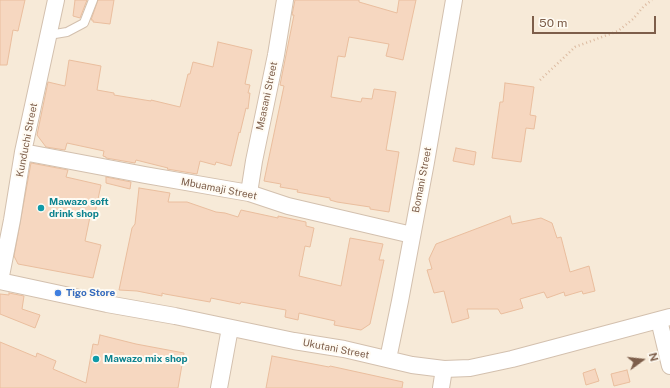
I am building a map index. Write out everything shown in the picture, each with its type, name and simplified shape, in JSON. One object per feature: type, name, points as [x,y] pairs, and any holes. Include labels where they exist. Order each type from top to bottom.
[{"type":"street","name":"Kunduchi Street","points":[[0,281],[23,152],[56,0]]},
{"type":"street","name":"Msasani Street","points":[[249,193],[254,161],[276,55],[285,0]]},
{"type":"street","name":"Bomani Street","points":[[388,359],[426,162],[454,0]]},
{"type":"street","name":"Mbuamaji Street","points":[[23,152],[249,193],[288,206],[412,235]]},
{"type":"street","name":"Ukutani Street","points":[[0,281],[107,304],[344,349],[412,365],[444,369],[470,368],[512,359],[665,318]]},
{"type":"street","points":[[665,318],[670,366]]},
{"type":"street","points":[[219,388],[230,328]]},
{"type":"street","points":[[441,388],[444,369]]},
{"type":"lane","points":[[49,35],[67,32],[84,23],[93,0]]},
{"type":"path","points":[[540,80],[575,47],[618,31],[633,19],[644,6],[652,0]]},
{"type":"shaded area","points":[[0,0],[670,0],[670,388],[0,388]]},
{"type":"building","points":[[0,0],[25,0],[18,31],[13,30],[7,65],[0,65]]},
{"type":"building","points":[[75,0],[87,0],[80,18],[73,16]]},
{"type":"building","points":[[98,0],[114,0],[110,24],[93,22],[93,20],[91,20]]},
{"type":"building","points":[[295,0],[359,0],[359,2],[397,13],[399,0],[416,0],[403,60],[386,56],[389,44],[349,37],[345,57],[338,56],[331,97],[361,102],[362,98],[372,99],[374,89],[396,92],[386,150],[399,152],[389,212],[370,209],[370,207],[337,202],[330,200],[330,198],[297,192],[298,190],[280,187],[281,184],[264,181],[284,86],[280,85],[294,15],[292,15]]},
{"type":"building","points":[[218,42],[252,50],[245,84],[250,85],[248,93],[250,93],[248,109],[246,108],[231,166],[216,162],[215,165],[200,161],[197,174],[167,169],[168,168],[136,160],[135,163],[106,158],[103,156],[104,151],[67,143],[65,150],[46,147],[37,135],[48,82],[65,86],[69,60],[101,66],[97,90],[114,93],[114,95],[151,100],[180,107],[188,74],[190,74],[193,62],[213,67]]},
{"type":"building","points":[[505,83],[534,87],[530,115],[536,116],[534,129],[526,128],[521,162],[492,158],[500,102],[503,102]]},
{"type":"building","points":[[456,148],[476,152],[474,165],[453,161]]},
{"type":"building","points":[[31,163],[68,170],[66,177],[101,185],[95,213],[91,212],[85,241],[101,245],[93,278],[18,264],[14,256]]},
{"type":"building","points":[[106,177],[131,182],[130,189],[106,183]]},
{"type":"building","points":[[139,188],[170,193],[168,202],[187,202],[216,212],[238,217],[241,210],[306,222],[306,226],[314,228],[310,247],[305,246],[299,276],[341,286],[350,238],[383,244],[379,260],[384,260],[370,324],[361,330],[334,325],[335,321],[299,313],[298,320],[285,317],[286,310],[241,302],[240,304],[211,298],[210,302],[162,293],[162,296],[137,291],[119,290],[132,228],[135,224]]},
{"type":"building","points":[[510,216],[512,224],[541,218],[552,223],[557,238],[561,237],[570,272],[589,266],[595,291],[583,294],[582,291],[565,296],[564,292],[547,298],[544,292],[520,299],[523,308],[501,314],[498,309],[467,309],[469,318],[452,323],[444,291],[434,293],[427,270],[432,269],[429,259],[436,244]]},
{"type":"building","points":[[9,293],[24,296],[22,309],[40,315],[35,328],[0,314],[0,294],[9,295]]},
{"type":"building","points":[[100,335],[136,344],[184,353],[178,388],[0,388],[0,342],[36,357],[37,353],[56,361],[53,369],[86,383],[93,344],[98,345]]},
{"type":"building","points":[[272,356],[330,366],[403,382],[402,388],[266,388]]},
{"type":"building","points":[[595,369],[599,381],[586,385],[583,373]]},
{"type":"building","points":[[627,370],[630,382],[614,386],[611,374]]},
{"type":"place","name":"Mawazo soft drink shop","points":[[41,208]]},
{"type":"place","name":"Tigo Store","points":[[58,293]]},
{"type":"place","name":"Mawazo mix shop","points":[[96,359]]}]
